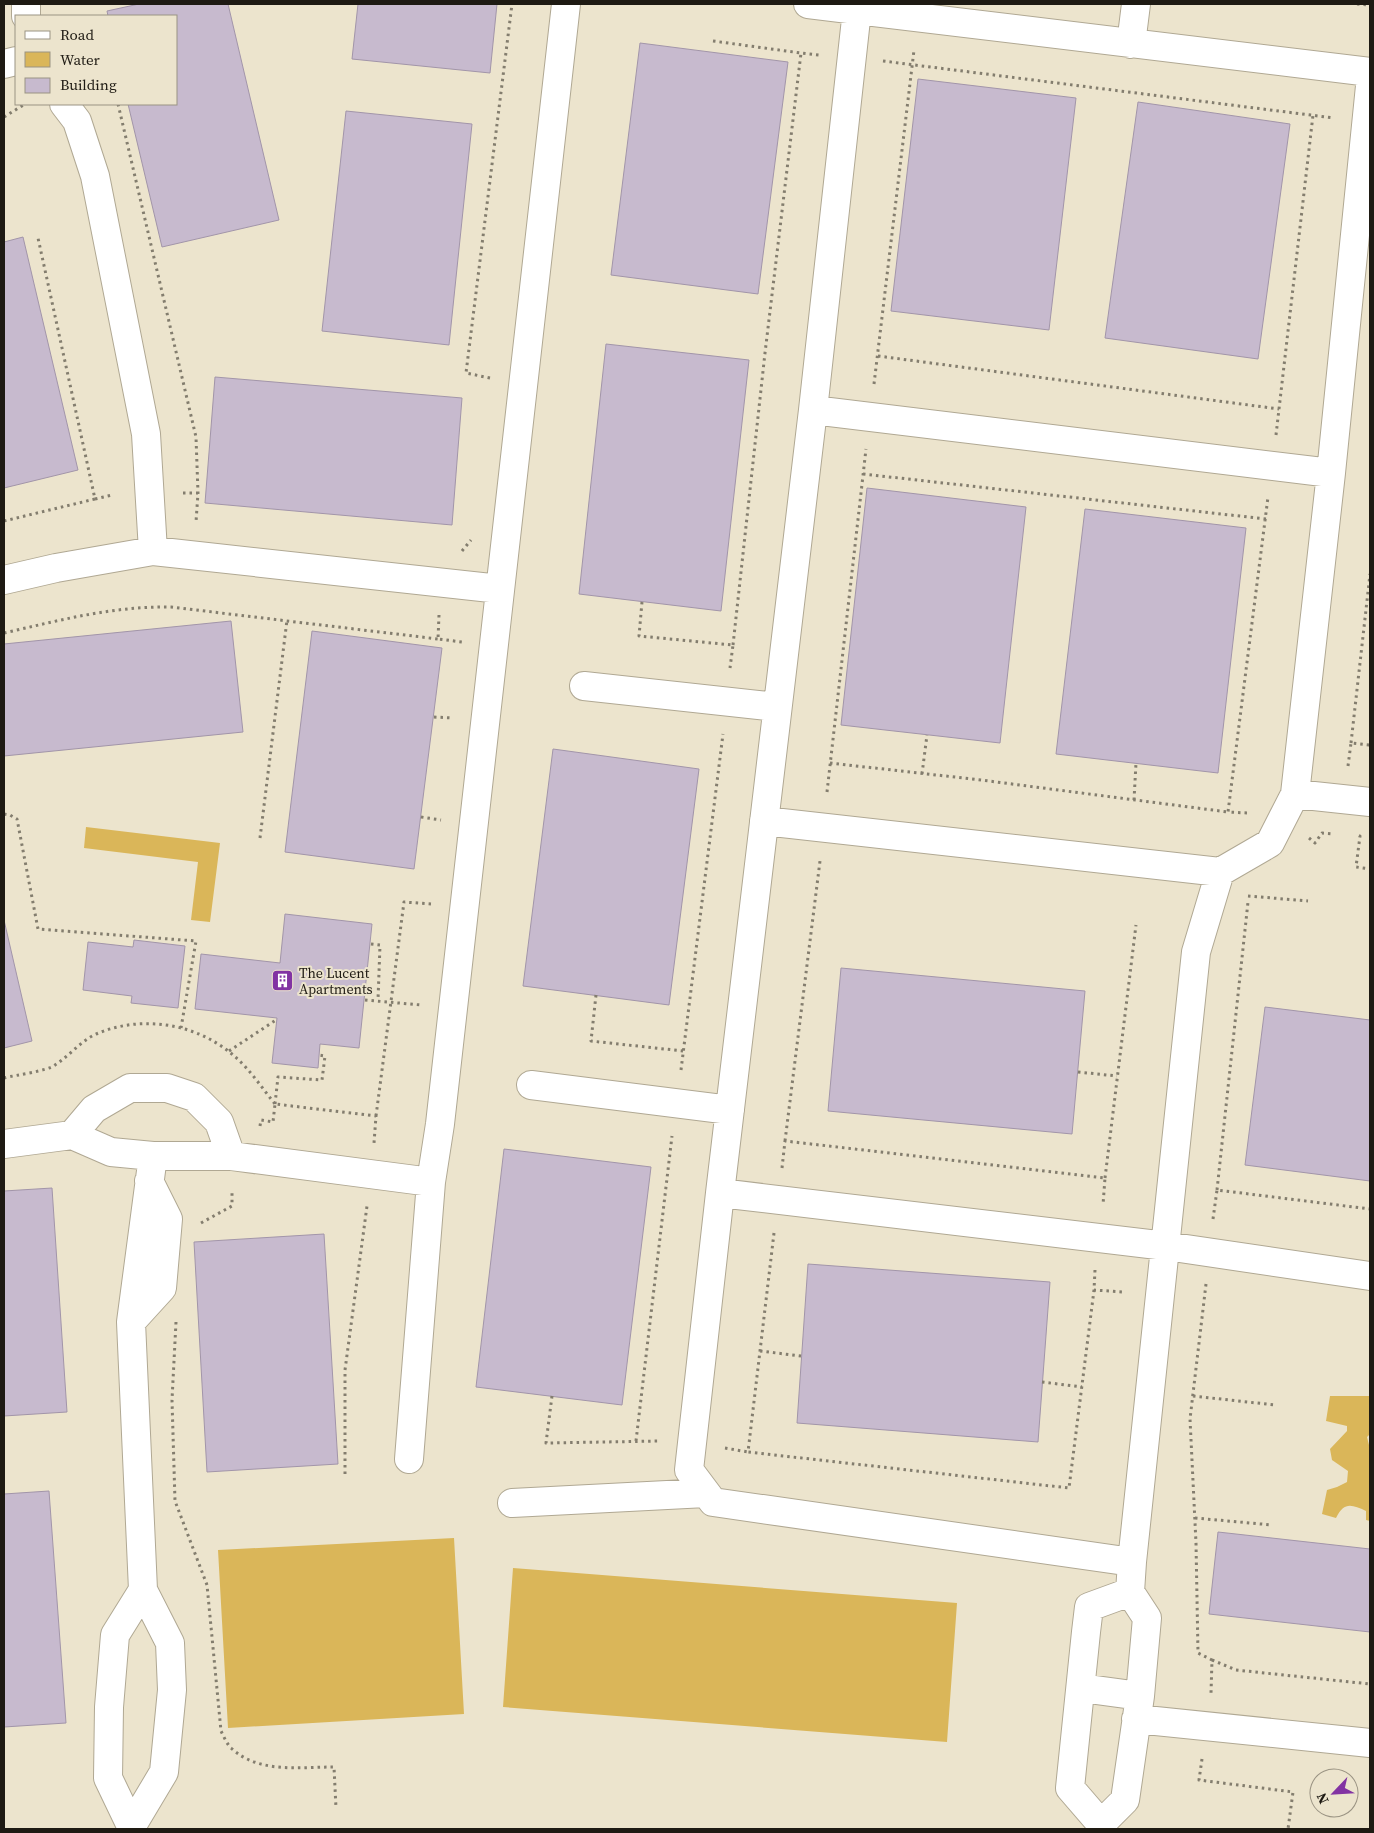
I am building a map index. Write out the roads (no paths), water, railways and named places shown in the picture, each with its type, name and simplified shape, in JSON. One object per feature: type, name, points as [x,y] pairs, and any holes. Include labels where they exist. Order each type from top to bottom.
[{"type":"lane","points":[[409,1459],[431,1182],[440,1124],[566,4]]},
{"type":"lane","points":[[808,4],[1370,72]]},
{"type":"lane","points":[[1131,44],[1136,4]]},
{"type":"lane","points":[[857,10],[813,410],[689,1470],[713,1502],[1132,1562]]},
{"type":"lane","points":[[764,821],[1220,872],[1270,843],[1295,794],[1331,473],[1370,86]]},
{"type":"lane","points":[[65,105],[77,121],[96,176],[146,434],[153,551]]},
{"type":"lane","points":[[813,410],[1331,473]]},
{"type":"lane","points":[[4,580],[56,568],[153,551],[500,590]]},
{"type":"lane","points":[[584,686],[777,707]]},
{"type":"lane","points":[[1295,794],[1370,802]]},
{"type":"lane","points":[[1130,1592],[1089,1607],[1070,1788],[1100,1827],[1125,1800],[1138,1708],[1147,1618],[1130,1592],[1132,1562],[1196,952],[1220,872]]},
{"type":"lane","points":[[531,1085],[730,1110]]},
{"type":"lane","points":[[72,1135],[94,1109],[130,1088],[167,1088],[194,1097],[219,1122],[231,1156]]},
{"type":"lane","points":[[4,1144],[72,1135],[151,1169],[231,1156],[431,1182]]},
{"type":"lane","points":[[130,1828],[164,1772],[172,1690],[170,1643],[143,1590],[131,1322],[162,1288],[168,1219],[151,1169]]},
{"type":"lane","points":[[720,1193],[1166,1246],[1370,1276]]},
{"type":"lane","points":[[512,1503],[706,1493]]},
{"type":"lane","points":[[130,1828],[108,1778],[109,1706],[115,1635],[143,1590]]},
{"type":"lane","points":[[1081,1688],[1138,1708],[1370,1743]]},
{"type":"water","points":[[86,827],[220,843],[210,922],[191,920],[198,862],[84,848]]},
{"type":"water","points":[[1330,1396],[1370,1396],[1370,1434],[1367,1437],[1370,1449],[1370,1521],[1366,1520],[1366,1511],[1352,1506],[1342,1509],[1336,1518],[1322,1514],[1327,1490],[1347,1482],[1348,1471],[1332,1460],[1330,1449],[1347,1431],[1347,1426],[1326,1421]]},
{"type":"water","points":[[454,1538],[464,1714],[228,1728],[218,1550]]},
{"type":"water","points":[[513,1568],[957,1603],[947,1742],[503,1707]]},
{"type":"place","name":"The Lucent Apartments","points":[[283,981]]}]
